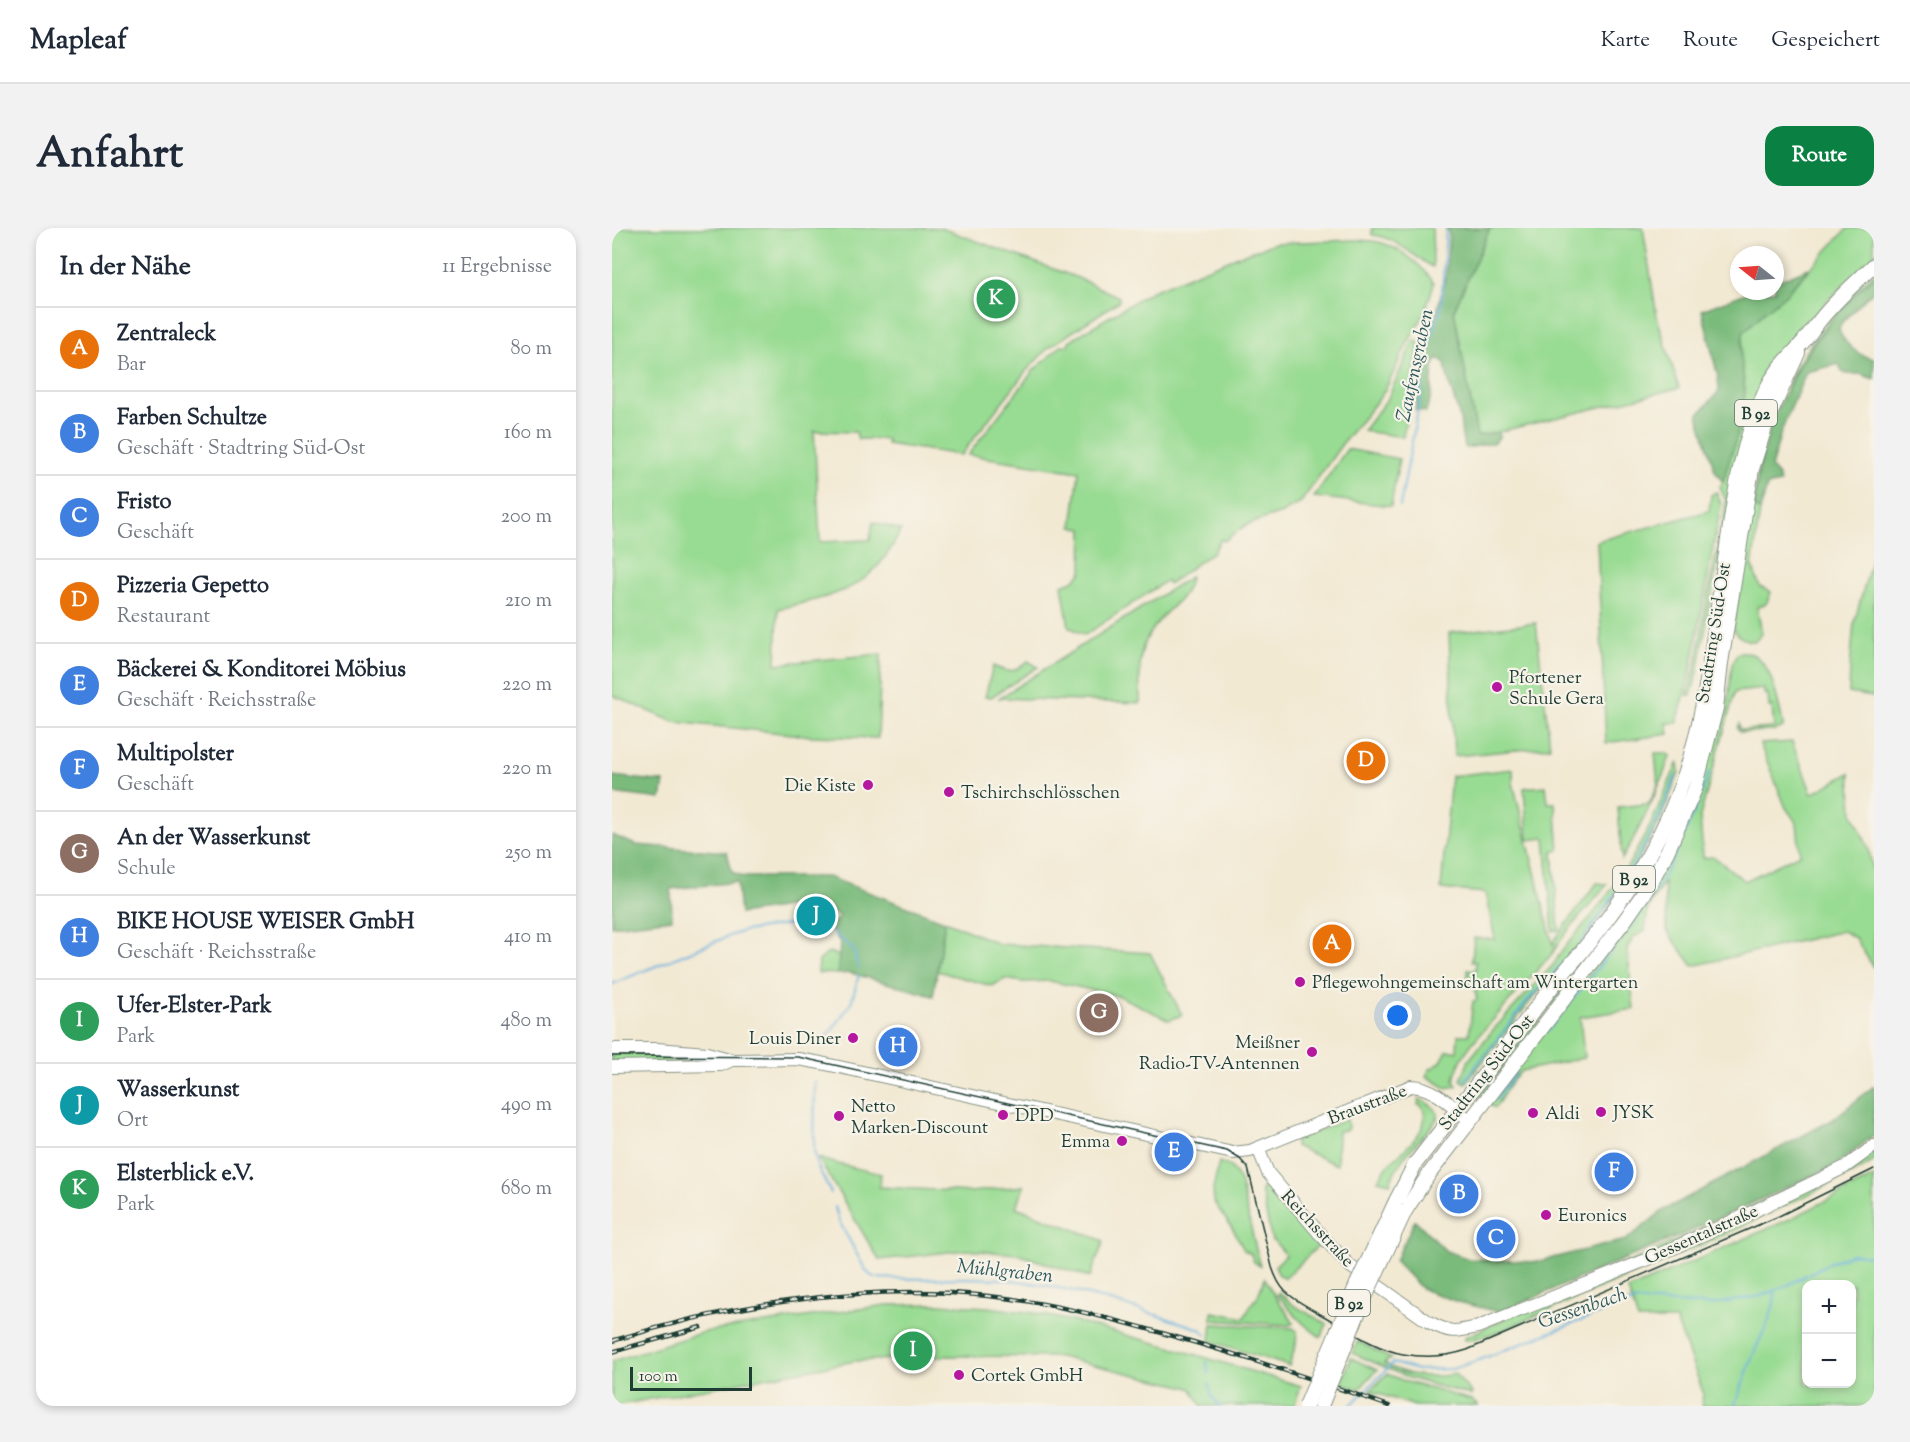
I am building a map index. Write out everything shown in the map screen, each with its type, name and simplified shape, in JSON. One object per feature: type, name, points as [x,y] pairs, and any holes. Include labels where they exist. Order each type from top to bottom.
[{"type":"main road","name":"Stadtring Süd-Ost","points":[[1321,1406],[1401,1206],[1415,1164],[1559,978],[1582,953],[1637,875],[1659,835],[1682,784],[1698,727],[1734,495],[1746,442],[1759,405],[1776,371],[1838,300],[1874,265]]},
{"type":"main road","name":"Stadtring Süd-Ost","points":[[1306,1406],[1357,1284],[1401,1206],[1418,1189],[1624,920],[1650,884],[1683,818],[1695,789],[1716,708],[1752,469],[1767,421],[1802,343]]},
{"type":"main road","points":[[612,1049],[657,1049],[694,1052],[733,1060],[798,1059],[821,1063],[1233,1154],[1250,1161],[1268,1173]]},
{"type":"main road","points":[[612,1067],[721,1065],[733,1060]]},
{"type":"main road","name":"Braustraße","points":[[1233,1154],[1258,1148],[1411,1086],[1428,1089],[1470,1121]]},
{"type":"main road","points":[[1268,1173],[1268,1158],[1274,1146],[1289,1135]]},
{"type":"main road","name":"Gessentalstraße","points":[[1454,1333],[1479,1327],[1656,1256],[1845,1167],[1874,1146]]},
{"type":"main road","name":"Reichsstraße","points":[[1258,1148],[1268,1173],[1350,1266],[1429,1322],[1454,1333]]},
{"type":"green space","points":[[612,228],[941,228],[1078,278],[1119,297],[1119,301],[1048,348],[1026,371],[961,455],[887,444],[887,439],[858,439],[856,432],[814,431],[820,542],[870,540],[873,522],[901,530],[878,566],[851,587],[818,599],[778,609],[776,664],[881,654],[878,738],[812,736],[674,722],[612,695]]},
{"type":"green space","points":[[1372,228],[1432,228],[1433,267],[1389,239],[1372,235]]},
{"type":"green space","points":[[1446,228],[1490,228],[1454,310],[1477,436],[1499,432],[1500,436],[1494,443],[1466,448],[1445,363],[1438,358],[1433,366],[1431,396],[1426,412],[1415,410],[1428,337],[1446,273],[1449,232]]},
{"type":"green space","points":[[1490,228],[1643,228],[1657,317],[1679,388],[1477,437],[1454,310]]},
{"type":"green space","points":[[1848,228],[1874,228],[1874,256],[1827,301],[1778,360],[1723,540],[1698,672],[1691,695],[1687,695],[1696,665],[1720,539],[1726,501],[1720,487],[1745,392],[1741,356],[1743,333],[1761,314],[1778,300],[1784,300],[1786,294]]},
{"type":"green space","points":[[1356,240],[1378,242],[1399,251],[1419,265],[1434,283],[1425,313],[1381,396],[1342,444],[1301,502],[1282,513],[1246,525],[1224,541],[1221,539],[1214,551],[1169,584],[1166,581],[1085,635],[1069,627],[1062,585],[1073,581],[1082,572],[1083,529],[1072,527],[1079,472],[968,455],[1034,370],[1062,345],[1068,346],[1069,341],[1152,291],[1275,243]]},
{"type":"green space","points":[[1809,268],[1784,296],[1784,278]]},
{"type":"green space","points":[[1874,272],[1874,276],[1853,295],[1814,342],[1791,379],[1760,467],[1754,506],[1760,511],[1752,566],[1760,587],[1771,592],[1766,604],[1757,607],[1762,634],[1755,641],[1745,639],[1736,634],[1733,628],[1760,459],[1794,370],[1832,316]]},
{"type":"green space","points":[[1874,276],[1874,290],[1842,322],[1839,330],[1853,349],[1874,359],[1874,379],[1860,374],[1842,372],[1839,364],[1806,372],[1781,432],[1771,468],[1778,476],[1780,483],[1767,486],[1760,511],[1754,506],[1760,466],[1776,412],[1788,386],[1802,362],[1835,317]]},
{"type":"green space","points":[[1730,299],[1779,300],[1743,333],[1741,356],[1745,392],[1742,419],[1723,482],[1715,471],[1698,415],[1719,391],[1718,377],[1702,310]]},
{"type":"green space","points":[[1413,341],[1419,342],[1403,437],[1363,431],[1388,398]]},
{"type":"green space","points":[[1347,449],[1399,459],[1391,506],[1314,497]]},
{"type":"green space","points":[[1716,492],[1721,504],[1691,670],[1677,723],[1667,723],[1669,734],[1606,743],[1597,541],[1709,511],[1711,495]]},
{"type":"green space","points":[[1874,551],[1874,697],[1849,693],[1854,624]]},
{"type":"green space","points":[[1190,577],[1183,595],[1158,622],[1143,647],[1140,703],[999,698]]},
{"type":"green space","name":"Pfortener Schule Gera","points":[[1536,623],[1550,747],[1454,756],[1449,633]]},
{"type":"green space","points":[[1741,652],[1751,654],[1766,668],[1775,691],[1783,727],[1774,731],[1740,732],[1737,728],[1739,724],[1740,730],[1774,728],[1772,707],[1769,707],[1768,694],[1764,694],[1764,689],[1735,692],[1700,816],[1703,858],[1714,857],[1745,881],[1800,854],[1797,823],[1786,808],[1760,744],[1792,742],[1812,794],[1850,773],[1853,814],[1868,847],[1874,874],[1874,968],[1855,938],[1843,931],[1693,966],[1667,931],[1664,882],[1648,908],[1645,931],[1634,937],[1627,948],[1634,1009],[1580,1017],[1584,1058],[1521,1071],[1495,1108],[1489,1104],[1632,917],[1714,741],[1716,741],[1728,701],[1732,664],[1737,654]]},
{"type":"green space","points":[[1028,661],[1038,667],[991,697],[985,697],[993,666],[1011,671]]},
{"type":"green space","points":[[1655,753],[1666,753],[1670,756],[1649,809],[1622,859],[1618,807],[1649,804],[1658,785]]},
{"type":"green space","points":[[1678,762],[1679,773],[1659,823],[1629,877],[1571,957],[1532,999],[1466,1083],[1461,1080],[1469,1060],[1492,1031],[1554,964],[1562,950],[1624,873],[1650,826]]},
{"type":"green space","points":[[1513,769],[1513,783],[1553,945],[1555,939],[1597,883],[1607,884],[1564,935],[1552,954],[1466,1052],[1454,1081],[1457,1086],[1446,1088],[1426,1076],[1430,1069],[1440,1063],[1447,1051],[1457,1051],[1458,1035],[1469,1035],[1473,1001],[1477,1000],[1474,984],[1467,983],[1468,970],[1476,970],[1476,962],[1472,961],[1474,938],[1495,939],[1485,893],[1441,889],[1451,776]]},
{"type":"green space","points":[[612,776],[664,782],[661,799],[612,793]]},
{"type":"green space","points":[[1546,786],[1548,803],[1555,803],[1559,850],[1553,852],[1559,930],[1553,931],[1545,838],[1528,840],[1524,788]]},
{"type":"green space","points":[[612,835],[636,845],[727,852],[732,872],[743,877],[828,877],[945,921],[933,996],[851,973],[838,974],[840,942],[829,927],[840,916],[814,903],[740,914],[737,882],[671,889],[672,919],[612,926]]},
{"type":"green space","points":[[1630,898],[1621,916],[1481,1099],[1478,1096],[1500,1068],[1509,1052]]},
{"type":"green space","points":[[945,921],[999,944],[1150,953],[1182,1015],[1169,1020],[1119,996],[1050,981],[1023,982],[1005,979],[992,986],[937,971]]},
{"type":"green space","points":[[829,952],[839,956],[838,974],[818,973],[819,961]]},
{"type":"green space","points":[[612,1051],[719,1059],[612,1064]]},
{"type":"green space","points":[[1874,1086],[1874,1135],[1836,1165],[1686,1233],[1500,1312],[1458,1302],[1422,1289],[1395,1261],[1415,1220],[1446,1251],[1469,1259],[1536,1262],[1626,1240],[1664,1210],[1832,1120]]},
{"type":"green space","points":[[1419,1099],[1434,1108],[1438,1117],[1399,1164],[1390,1183],[1378,1180],[1388,1165],[1411,1144],[1421,1130],[1424,1114],[1422,1106],[1418,1105]]},
{"type":"green space","points":[[1347,1119],[1348,1130],[1338,1131],[1337,1165],[1295,1146],[1295,1140]]},
{"type":"green space","points":[[1874,1151],[1874,1161],[1859,1170],[1709,1242],[1495,1333],[1464,1340],[1465,1337]]},
{"type":"green space","points":[[818,1158],[881,1174],[879,1187],[971,1192],[1024,1186],[1016,1207],[1104,1241],[1090,1277],[1017,1254],[966,1250],[879,1260]]},
{"type":"green space","points":[[1219,1162],[1230,1166],[1240,1181],[1260,1266],[1254,1262],[1251,1254],[1244,1250],[1214,1202],[1213,1189]]},
{"type":"green space","points":[[1874,1177],[1874,1406],[1702,1406],[1703,1392],[1676,1320],[1638,1320],[1628,1290],[1792,1218]]},
{"type":"green space","points":[[1266,1185],[1320,1244],[1285,1278],[1279,1275],[1275,1266],[1286,1255],[1272,1241],[1261,1190]]},
{"type":"green space","points":[[1265,1278],[1294,1323],[1289,1325],[1212,1320],[1212,1312],[1244,1318],[1256,1300]]},
{"type":"green space","points":[[1279,1292],[1293,1305],[1327,1324],[1321,1337],[1297,1317],[1277,1294]]},
{"type":"green space","points":[[939,1304],[1034,1313],[1077,1322],[1301,1386],[1294,1406],[1202,1406],[1192,1389],[1187,1387],[1060,1357],[949,1356],[855,1361],[612,1406],[612,1361],[704,1332],[886,1305]]},
{"type":"green space","points":[[1212,1324],[1293,1328],[1297,1331],[1296,1344],[1289,1366],[1210,1341]]},
{"type":"green space","points":[[1358,1341],[1391,1359],[1384,1363],[1400,1371],[1427,1376],[1455,1374],[1472,1393],[1471,1395],[1409,1378],[1352,1353]]},
{"type":"green space","points":[[1351,1358],[1377,1370],[1359,1389],[1341,1384]]},
{"type":"green space","points":[[1387,1374],[1471,1400],[1478,1406],[1415,1406],[1370,1391]]},
{"type":"waterway","name":"Zaufensgraben","points":[[1400,506],[1432,334],[1441,309],[1446,228]]},
{"type":"waterway","points":[[1547,1032],[1654,893],[1681,843],[1709,772]]},
{"type":"waterway","points":[[1579,945],[1633,864],[1657,822],[1676,776]]},
{"type":"waterway","name":"Mühlgraben","points":[[612,984],[744,931],[807,922]]},
{"type":"waterway","name":"Mühlgraben","points":[[821,925],[854,950],[858,968]]},
{"type":"waterway","points":[[1465,1080],[1527,1001],[1571,954]]},
{"type":"waterway","name":"Mühlgraben","points":[[822,1045],[851,1003],[859,975]]},
{"type":"waterway","points":[[1495,1100],[1516,1073]]},
{"type":"waterway","name":"Mühlgraben","points":[[815,1082],[814,1151],[818,1167],[831,1193]]},
{"type":"waterway","name":"Mühlgraben","points":[[835,1207],[839,1221],[865,1269],[876,1278],[975,1278],[1032,1283],[1079,1292],[1125,1305],[1194,1327],[1202,1330],[1206,1335]]},
{"type":"waterway","name":"Gessenbach","points":[[1350,1406],[1393,1363],[1418,1370],[1452,1369],[1618,1306],[1638,1301],[1710,1305],[1761,1296],[1852,1254],[1874,1256]]},
{"type":"waterway","points":[[1734,1406],[1771,1315],[1775,1290]]},
{"type":"waterway","name":"Mühlgraben","points":[[1207,1362],[1208,1374]]},
{"type":"waterway","name":"Mühlgraben","points":[[1209,1384],[1212,1397],[1220,1406]]},
{"type":"tram line","points":[[612,1056],[798,1057],[1227,1151],[1240,1159],[1248,1168],[1272,1267],[1285,1291],[1302,1304],[1381,1348],[1420,1356],[1444,1355],[1467,1350],[1777,1217],[1874,1169]]},
{"type":"railway","points":[[612,1341],[703,1317],[798,1300],[894,1292],[988,1296],[1056,1306],[1146,1329],[1252,1360],[1389,1406]]},
{"type":"railway","points":[[612,1352],[701,1327]]},
{"type":"place","name":"Elsterblick e.V.","points":[[996,299]]},
{"type":"place","name":"Pfortener Schule Gera","points":[[1497,687]]},
{"type":"place","name":"Pizzeria Gepetto","points":[[1366,761]]},
{"type":"place","name":"Die Kiste","points":[[868,785]]},
{"type":"place","name":"Tschirchschlösschen","points":[[949,792]]},
{"type":"place","name":"Wasserkunst","points":[[816,916]]},
{"type":"place","name":"Zentraleck","points":[[1332,944]]},
{"type":"place","name":"Pflegewohngemeinschaft am Wintergarten","points":[[1300,982]]},
{"type":"place","name":"An der Wasserkunst","points":[[1099,1013]]},
{"type":"place","name":"Louis Diner","points":[[853,1038]]},
{"type":"place","name":"BIKE HOUSE WEISER GmbH","points":[[898,1047]]},
{"type":"place","name":"Meißner Radio-TV-Antennen","points":[[1312,1052]]},
{"type":"place","name":"JYSK","points":[[1601,1112]]},
{"type":"place","name":"Aldi","points":[[1533,1113]]},
{"type":"place","name":"DPD","points":[[1003,1115]]},
{"type":"place","name":"Netto Marken-Discount","points":[[839,1116]]},
{"type":"place","name":"Emma","points":[[1122,1141]]},
{"type":"place","name":"Bäckerei & Konditorei Möbius","points":[[1174,1152]]},
{"type":"place","name":"Multipolster","points":[[1614,1172]]},
{"type":"place","name":"Farben Schultze","points":[[1459,1194]]},
{"type":"place","name":"Euronics","points":[[1546,1215]]},
{"type":"place","name":"Fristo","points":[[1496,1239]]},
{"type":"place","name":"Ufer-Elster-Park","points":[[913,1351]]},
{"type":"place","name":"Cortek GmbH","points":[[959,1375]]}]
